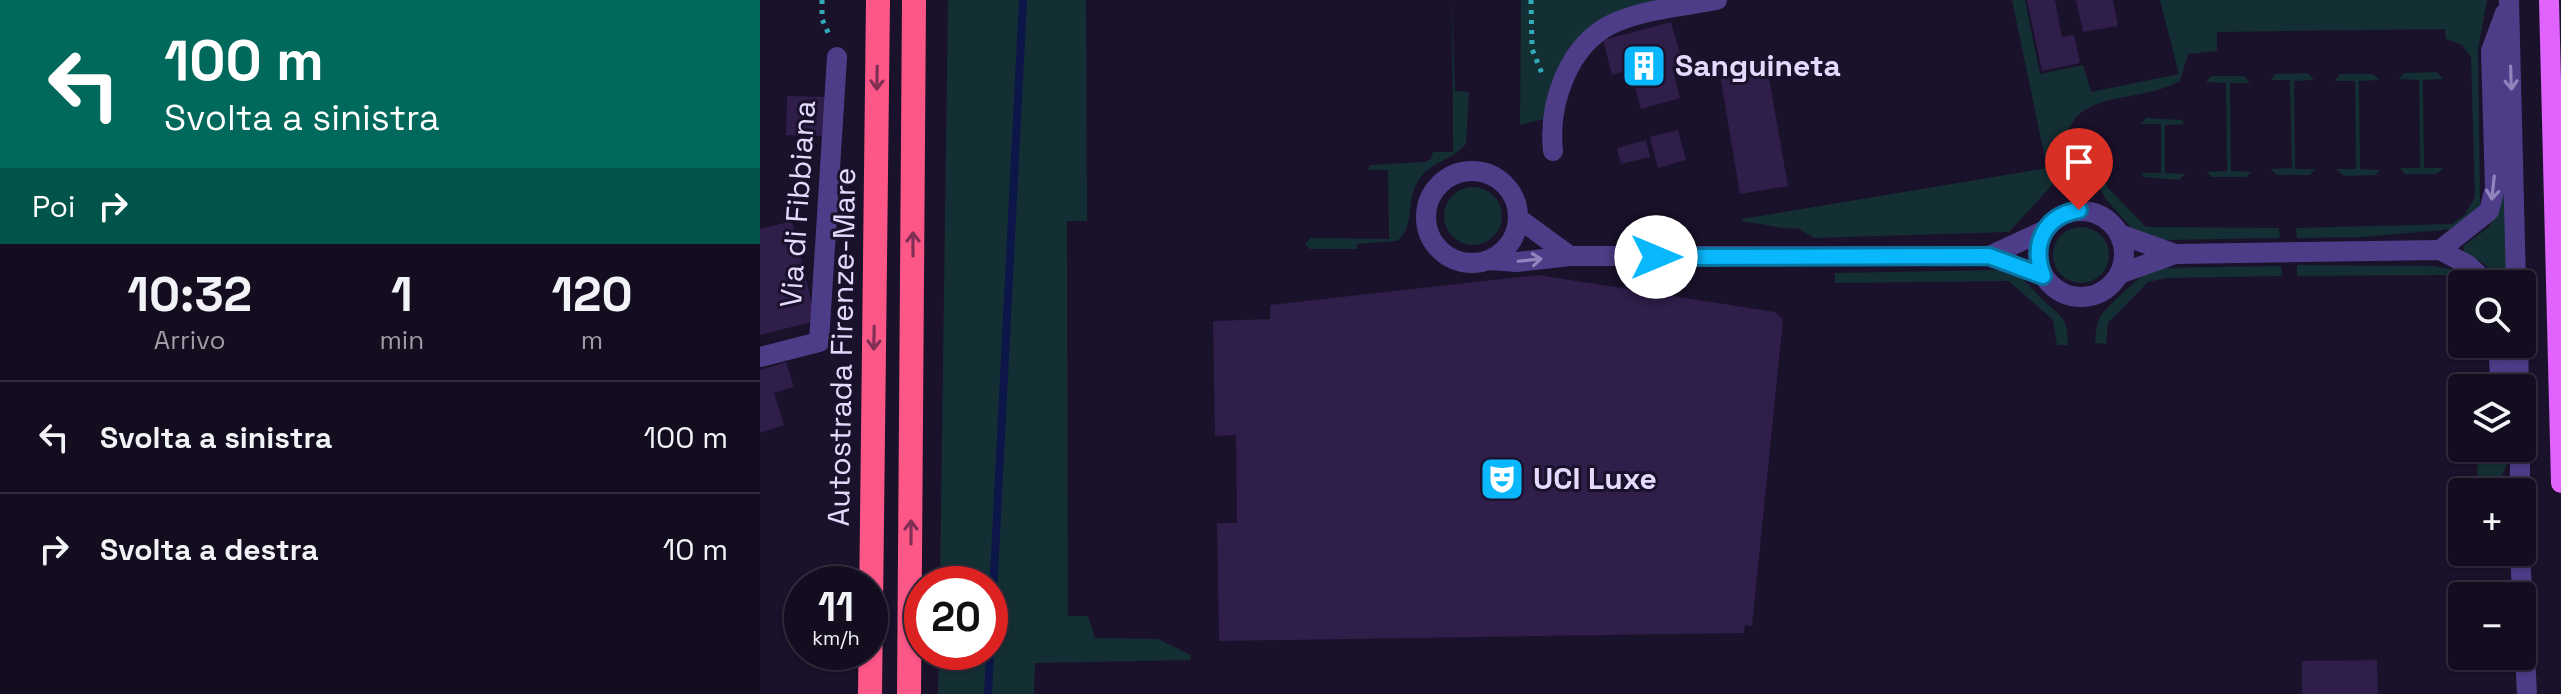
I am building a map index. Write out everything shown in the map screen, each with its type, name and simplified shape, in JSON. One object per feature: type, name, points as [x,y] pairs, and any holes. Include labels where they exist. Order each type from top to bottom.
[{"type":"highway","name":"Autostrada Firenze-Mare","points":[[870,694],[878,0]]},
{"type":"highway","points":[[909,694],[914,0]]},
{"type":"main road","points":[[2549,0],[2561,483]]},
{"type":"street","points":[[1553,151],[1553,123],[1560,87],[1568,68],[1585,46],[1611,24],[1717,0]]},
{"type":"street","points":[[2440,250],[2489,211],[2495,188],[2491,51],[2509,1]]},
{"type":"street","points":[[2509,1],[2516,270]]},
{"type":"street","name":"Via di Fibbiana","points":[[760,357],[819,342],[837,57]]},
{"type":"street","points":[[1489,260],[1510,243],[1518,218],[1510,191],[1487,174],[1460,172],[1436,188],[1425,214],[1432,240],[1451,258],[1463,263],[1489,260],[1517,262],[1570,256],[1989,256],[2043,276],[2059,292],[2081,298],[2104,291],[2119,274],[2124,254],[2119,234]]},
{"type":"street","points":[[1989,256],[2043,231],[2061,215],[2079,210],[2098,214],[2119,234],[2175,254]]},
{"type":"street","points":[[1518,218],[1570,256]]},
{"type":"street","points":[[2043,231],[2037,253],[2043,276]]},
{"type":"street","points":[[2119,274],[2175,254],[2440,250],[2473,270]]},
{"type":"street","points":[[2521,566],[2527,694]]},
{"type":"path","points":[[822,0],[822,19],[837,57]]},
{"type":"path","points":[[1531,0],[1534,60],[1543,76],[1560,87]]},
{"type":"green space","points":[[948,0],[1086,0],[1087,221],[1067,221],[1068,616],[1088,616],[1095,638],[1158,639],[1191,655],[1190,660],[1035,663],[1034,694],[938,694],[939,670],[1008,670],[1008,566],[940,566]]},
{"type":"green space","points":[[1452,0],[1455,91],[1469,92],[1466,144],[1434,165],[1417,183],[1406,229],[1397,241],[1357,244],[1357,249],[1310,249],[1305,244],[1311,238],[1389,239],[1388,170],[1368,170],[1370,165],[1425,162],[1431,159],[1433,152],[1453,152]]},
{"type":"green space","points":[[1521,0],[1671,0],[1603,23],[1549,118],[1520,125]]},
{"type":"green space","points":[[2012,0],[2025,0],[2040,74],[2083,65],[2091,92],[2179,74],[2160,0],[2487,0],[2478,49],[2480,206],[2453,229],[2364,237],[2297,238],[2296,228],[2452,224],[2465,215],[2475,197],[2471,57],[2462,45],[2446,39],[2445,29],[2217,32],[2217,51],[2188,54],[2180,81],[2161,89],[2102,102],[2074,120],[2066,138],[2064,163],[2055,164],[2053,184],[2009,232],[1814,238],[1798,228],[1743,222],[1742,219],[2047,168]]},
{"type":"green space","points":[[2437,72],[2443,79],[2423,80],[2424,168],[2444,168],[2436,174],[2405,174],[2400,168],[2420,168],[2419,80],[2399,79],[2404,73]]},
{"type":"green space","points":[[2308,73],[2314,80],[2294,81],[2295,169],[2315,169],[2310,175],[2277,175],[2271,169],[2292,168],[2290,80],[2271,80],[2275,74]]},
{"type":"green space","points":[[2340,74],[2373,74],[2379,80],[2359,81],[2360,169],[2380,170],[2375,175],[2344,176],[2336,169],[2356,169],[2355,81],[2335,81]]},
{"type":"green space","points":[[2211,76],[2244,76],[2250,83],[2230,83],[2231,171],[2251,172],[2246,177],[2212,177],[2207,172],[2227,171],[2226,83],[2206,82]]},
{"type":"green space","points":[[2146,118],[2182,120],[2184,124],[2165,125],[2165,173],[2185,174],[2179,180],[2143,177],[2141,173],[2161,173],[2161,124],[2141,124]]},
{"type":"green space","points":[[2103,176],[2108,188],[2146,227],[2279,228],[2280,238],[2163,240],[2136,233],[2105,198],[2094,178]]},
{"type":"green space","points":[[1473,187],[1494,195],[1502,216],[1494,237],[1473,245],[1452,237],[1444,216],[1452,195]]},
{"type":"green space","points":[[2505,191],[2508,270],[2490,270],[2485,264],[2464,253],[2463,246],[2489,227]]},
{"type":"green space","points":[[2081,227],[2101,235],[2109,255],[2101,275],[2081,283],[2061,275],[2053,255],[2061,235]]},
{"type":"green space","points":[[2297,265],[2434,266],[2453,270],[2448,270],[2448,277],[2297,276]]},
{"type":"green space","points":[[2281,266],[2282,276],[2167,278],[2148,282],[2108,323],[2106,344],[2095,343],[2100,317],[2133,283],[2154,268]]},
{"type":"green space","points":[[2001,270],[2024,281],[2061,317],[2066,327],[2068,345],[2057,345],[2053,320],[2009,281],[1835,283],[1835,273]]},
{"type":"green space","points":[[2477,462],[2507,462],[2501,478],[2478,478]]},
{"type":"building","points":[[2027,0],[2055,0],[2062,37],[2074,35],[2080,63],[2042,71]]},
{"type":"building","points":[[2076,0],[2113,0],[2118,26],[2083,32]]},
{"type":"building","name":"Sanguineta","points":[[1671,22],[1683,64],[1672,67],[1680,98],[1641,109],[1630,70],[1612,75],[1603,40]]},
{"type":"building","points":[[1766,61],[1788,186],[1740,194],[1719,69]]},
{"type":"building","points":[[787,96],[827,97],[826,136],[786,135]]},
{"type":"building","points":[[1678,130],[1686,160],[1658,168],[1650,137]]},
{"type":"building","points":[[1646,140],[1650,157],[1621,164],[1617,148]]},
{"type":"building","points":[[792,221],[816,321],[760,335],[760,229]]},
{"type":"building","name":"UCI Luxe","points":[[1538,275],[1775,312],[1783,320],[1752,626],[1745,625],[1744,633],[1219,641],[1217,523],[1237,523],[1236,435],[1215,436],[1213,321],[1270,319],[1270,305]]},
{"type":"building","points":[[786,362],[794,387],[774,393],[784,425],[760,433],[760,370]]},
{"type":"building","points":[[2377,660],[2378,694],[2302,694],[2302,661]]},
{"type":"waterway","points":[[988,694],[1023,0]]},
{"type":"place","name":"Sanguineta","points":[[1644,66]]},
{"type":"place","name":"UCI Luxe","points":[[1502,479]]},
{"type":"route","points":[[1656,257],[1989,256],[2043,276],[2037,253],[2043,231],[2061,215],[2079,210]]}]
